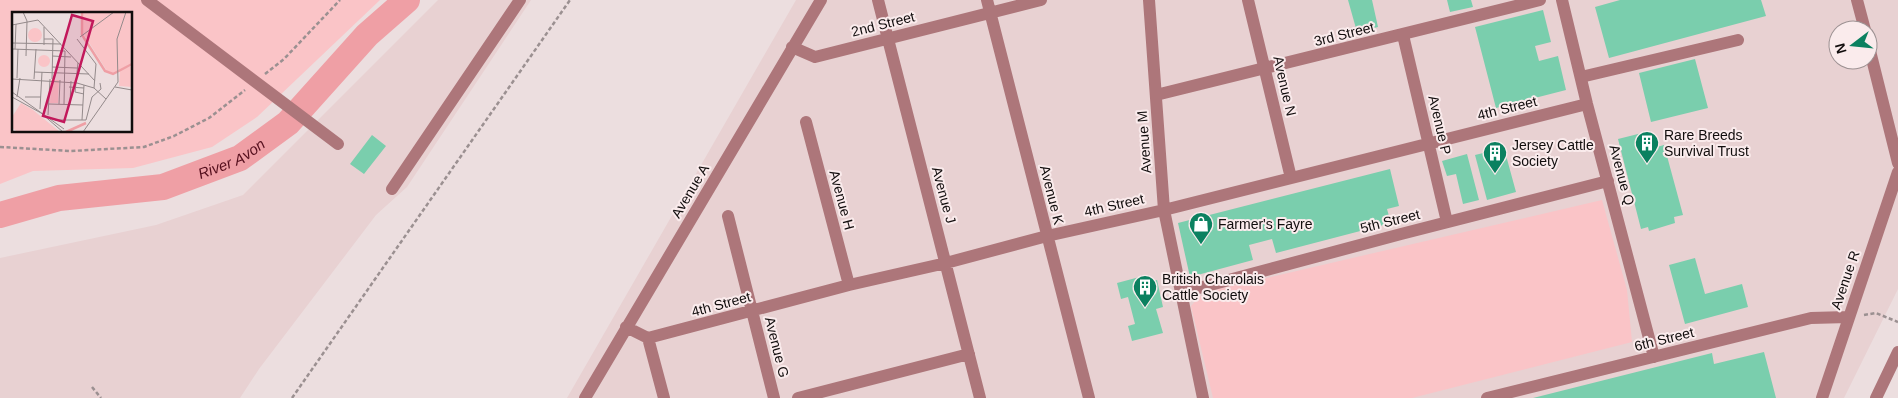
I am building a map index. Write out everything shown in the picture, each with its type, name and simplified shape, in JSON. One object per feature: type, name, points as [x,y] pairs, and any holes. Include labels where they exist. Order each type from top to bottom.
[{"type":"lane","points":[[147,0],[338,144]]},
{"type":"lane","points":[[392,189],[520,0]]},
{"type":"lane","name":"Avenue A","points":[[585,398],[821,0]]},
{"type":"lane","name":"Avenue J","points":[[878,0],[980,398]]},
{"type":"lane","name":"Avenue K","points":[[987,0],[1089,398]]},
{"type":"lane","name":"2nd Street","points":[[792,47],[815,57],[1041,0]]},
{"type":"lane","name":"Avenue M","points":[[1149,0],[1164,210],[1203,398]]},
{"type":"lane","name":"Avenue N","points":[[1248,0],[1291,178]]},
{"type":"lane","name":"3rd Street","points":[[1156,95],[1540,0]]},
{"type":"lane","name":"Avenue Q","points":[[1562,0],[1654,357]]},
{"type":"lane","points":[[1857,0],[1862,20]]},
{"type":"lane","name":"Avenue P","points":[[1403,35],[1447,222]]},
{"type":"lane","points":[[1581,77],[1738,40]]},
{"type":"lane","points":[[1875,70],[1898,162]]},
{"type":"lane","name":"4th Street","points":[[648,338],[849,285],[946,263],[1047,236],[1164,210],[1588,104]]},
{"type":"lane","name":"Avenue H","points":[[806,122],[849,285]]},
{"type":"lane","name":"Avenue R","points":[[1822,398],[1898,172]]},
{"type":"lane","name":"5th Street","points":[[1180,293],[1608,181]]},
{"type":"lane","name":"Avenue G","points":[[728,216],[774,398]]},
{"type":"lane","name":"6th Street","points":[[1488,398],[1811,318],[1848,318]]},
{"type":"lane","points":[[626,328],[648,338],[664,398]]},
{"type":"lane","points":[[1876,398],[1898,352]]},
{"type":"lane","points":[[798,398],[969,354]]},
{"type":"path","points":[[0,147],[71,151],[144,147],[174,136],[209,118],[232,102],[284,59],[340,0]]},
{"type":"path","points":[[292,398],[570,0]]},
{"type":"path","points":[[1848,318],[1876,313],[1898,322]]},
{"type":"path","points":[[92,387],[101,398]]},
{"type":"shaded area","points":[[0,0],[380,0],[257,117],[212,147],[133,168],[33,171],[0,184]]},
{"type":"shaded area","points":[[438,0],[531,0],[407,187],[376,215],[259,369],[240,398],[0,398],[0,258],[156,225],[243,195]]},
{"type":"shaded area","points":[[796,0],[1898,0],[1898,289],[1844,398],[567,398]]},
{"type":"shaded area","points":[[1602,200],[1627,290],[1632,342],[1412,398],[1213,398],[1191,306],[1199,297],[1219,289]]},
{"type":"building","points":[[1348,0],[1372,0],[1378,27],[1357,32]]},
{"type":"building","points":[[1447,0],[1471,0],[1473,7],[1450,12]]},
{"type":"building","points":[[1620,0],[1761,0],[1766,16],[1609,58],[1595,7]]},
{"type":"building","points":[[1543,10],[1551,42],[1535,46],[1539,61],[1558,56],[1566,90],[1496,108],[1475,27]]},
{"type":"building","points":[[1695,59],[1708,108],[1651,122],[1639,73]]},
{"type":"building","points":[[1642,133],[1646,150],[1664,145],[1683,215],[1674,217],[1675,223],[1649,231],[1648,227],[1641,229],[1618,139]]},
{"type":"building","points":[[372,135],[386,146],[364,174],[350,164]]},
{"type":"building","name":"Jersey Cattle Society","points":[[1504,148],[1516,192],[1487,200],[1475,155]]},
{"type":"building","points":[[1467,154],[1479,200],[1463,204],[1456,174],[1447,176],[1442,161]]},
{"type":"building","points":[[1390,169],[1399,206],[1387,209],[1391,223],[1276,253],[1272,239],[1249,245],[1253,260],[1190,277],[1178,223]]},
{"type":"building","points":[[1695,258],[1705,294],[1742,284],[1748,307],[1685,324],[1669,265]]},
{"type":"building","name":"British Charolais Cattle Society","points":[[1147,275],[1149,282],[1157,280],[1163,307],[1156,309],[1163,333],[1132,341],[1128,326],[1135,324],[1128,297],[1121,299],[1117,283]]},
{"type":"building","points":[[1764,352],[1776,398],[1533,398],[1712,353],[1714,364]]},
{"type":"waterway","name":"River Avon","points":[[0,215],[59,198],[163,187],[240,158],[288,123],[367,35],[407,0]]},
{"type":"place","name":"Rare Breeds Survival Trust","points":[[1647,164]]},
{"type":"place","name":"Jersey Cattle Society","points":[[1495,174]]},
{"type":"place","name":"Farmer's Fayre","points":[[1201,245]]},
{"type":"place","name":"British Charolais Cattle Society","points":[[1145,308]]}]
